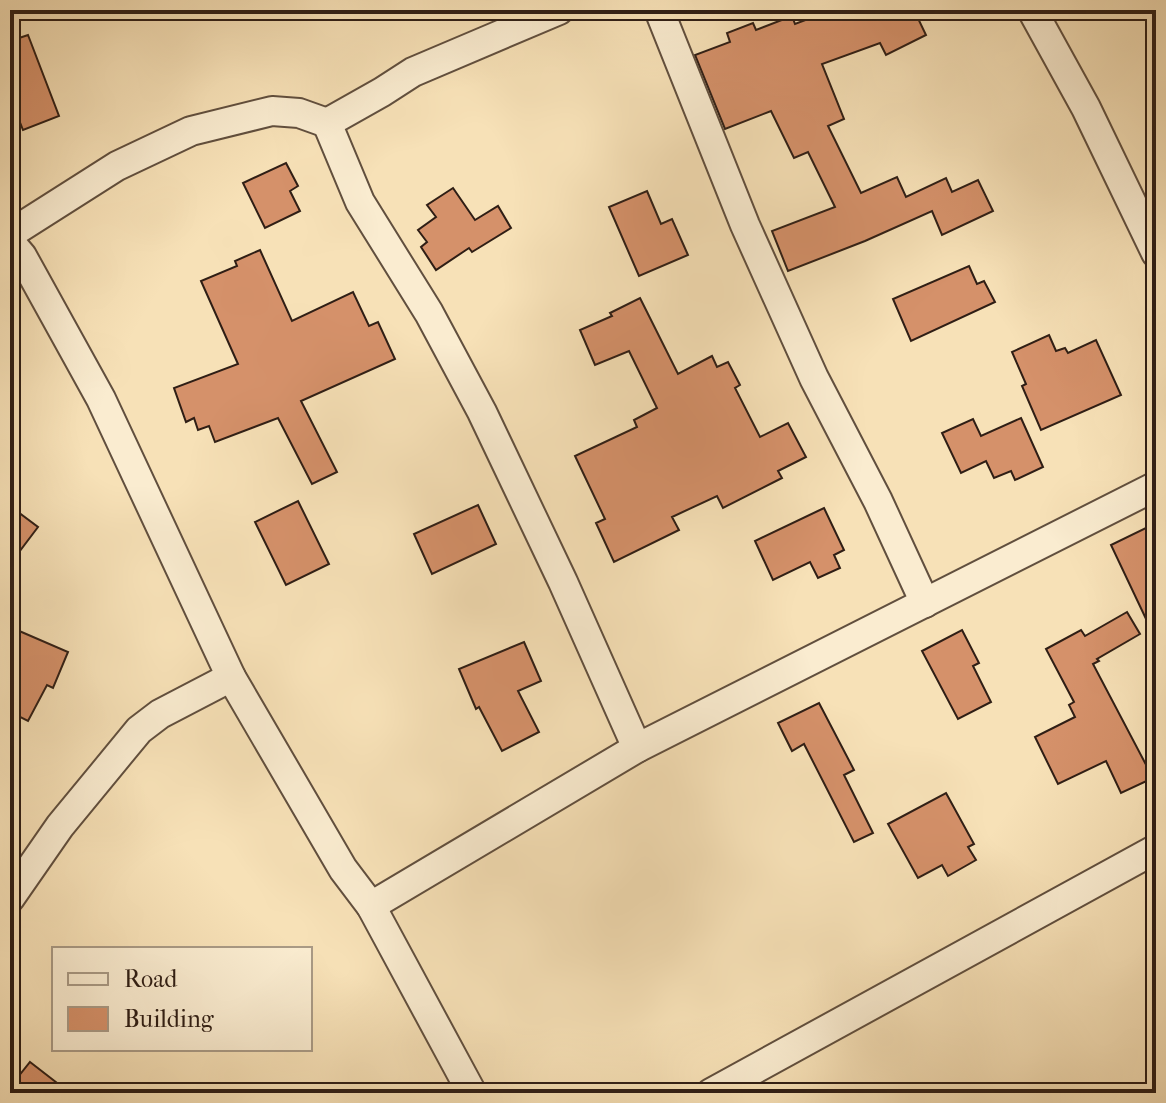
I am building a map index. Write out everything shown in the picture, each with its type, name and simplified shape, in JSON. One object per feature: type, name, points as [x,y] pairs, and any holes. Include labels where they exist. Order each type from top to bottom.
[{"type":"street","points":[[327,123],[413,72],[559,10]]},
{"type":"street","points":[[659,10],[751,239],[814,378],[878,501],[925,603]]},
{"type":"street","points":[[1032,10],[1086,108],[1156,253]]},
{"type":"street","points":[[10,234],[117,166],[191,131],[272,111],[299,113],[327,123],[360,202],[429,313],[482,412],[637,748]]},
{"type":"street","points":[[10,242],[22,256],[101,399],[231,677],[335,856],[371,906],[472,1093]]},
{"type":"street","points":[[371,906],[637,748],[1156,486]]},
{"type":"street","points":[[10,898],[60,826],[139,730],[160,714],[231,677]]},
{"type":"street","points":[[711,1093],[1156,849]]},
{"type":"building","points":[[832,10],[914,10],[926,35],[886,55],[880,43],[822,64],[844,119],[828,126],[861,193],[897,177],[906,197],[946,178],[952,192],[978,180],[993,211],[942,235],[932,211],[788,271],[772,231],[835,207],[808,152],[794,158],[771,111],[725,129],[695,55],[730,42],[727,33],[753,23],[756,30],[792,16],[795,24]]},
{"type":"building","points":[[28,35],[59,116],[23,130],[10,97],[10,41]]},
{"type":"building","points":[[286,163],[298,186],[290,191],[300,211],[265,228],[243,183]]},
{"type":"building","points":[[453,188],[475,220],[498,206],[511,228],[472,252],[469,248],[436,270],[421,247],[427,242],[418,230],[436,217],[427,205]]},
{"type":"building","points":[[647,191],[661,224],[672,219],[688,255],[639,276],[609,207]]},
{"type":"building","points":[[260,250],[292,321],[353,292],[369,326],[378,322],[395,359],[301,401],[337,472],[312,484],[278,418],[215,442],[209,426],[198,430],[194,418],[186,422],[174,388],[238,364],[201,281],[237,266],[235,261]]},
{"type":"building","points":[[969,266],[977,284],[984,281],[995,302],[911,341],[893,299]]},
{"type":"building","points":[[640,298],[678,374],[712,356],[717,367],[728,362],[740,385],[735,388],[760,437],[788,423],[806,457],[778,471],[782,478],[723,508],[717,496],[672,517],[679,530],[614,562],[596,523],[605,519],[575,456],[637,427],[634,420],[657,408],[629,351],[595,365],[580,330],[612,316],[610,313]]},
{"type":"building","points":[[1049,335],[1056,351],[1065,348],[1068,353],[1096,340],[1121,395],[1041,430],[1022,386],[1026,384],[1012,352]]},
{"type":"building","points":[[1021,418],[1043,467],[1015,480],[1011,471],[994,478],[986,461],[961,473],[942,433],[973,419],[981,436]]},
{"type":"building","points":[[298,501],[329,564],[286,585],[255,522]]},
{"type":"building","points":[[478,505],[496,544],[432,574],[414,534]]},
{"type":"building","points":[[10,506],[38,527],[10,564]]},
{"type":"building","points":[[824,508],[844,550],[834,555],[840,568],[818,578],[810,562],[773,580],[755,541]]},
{"type":"building","points":[[1156,523],[1156,640],[1111,545]]},
{"type":"building","points":[[1127,612],[1140,634],[1093,664],[1153,778],[1121,793],[1106,761],[1058,784],[1035,737],[1075,717],[1069,705],[1074,702],[1046,649],[1081,630],[1085,636]]},
{"type":"building","points":[[10,627],[68,652],[53,688],[47,685],[28,721],[10,712]]},
{"type":"building","points":[[962,630],[979,663],[973,666],[991,702],[958,719],[922,651]]},
{"type":"building","points":[[524,642],[541,681],[518,691],[539,732],[502,751],[479,707],[476,709],[459,669]]},
{"type":"building","points":[[819,703],[854,770],[844,775],[873,833],[854,842],[804,744],[792,751],[778,723]]},
{"type":"building","points":[[946,793],[974,844],[968,847],[976,860],[948,876],[942,865],[918,878],[888,824]]},
{"type":"building","points":[[30,1062],[70,1093],[10,1093],[10,1087]]}]
